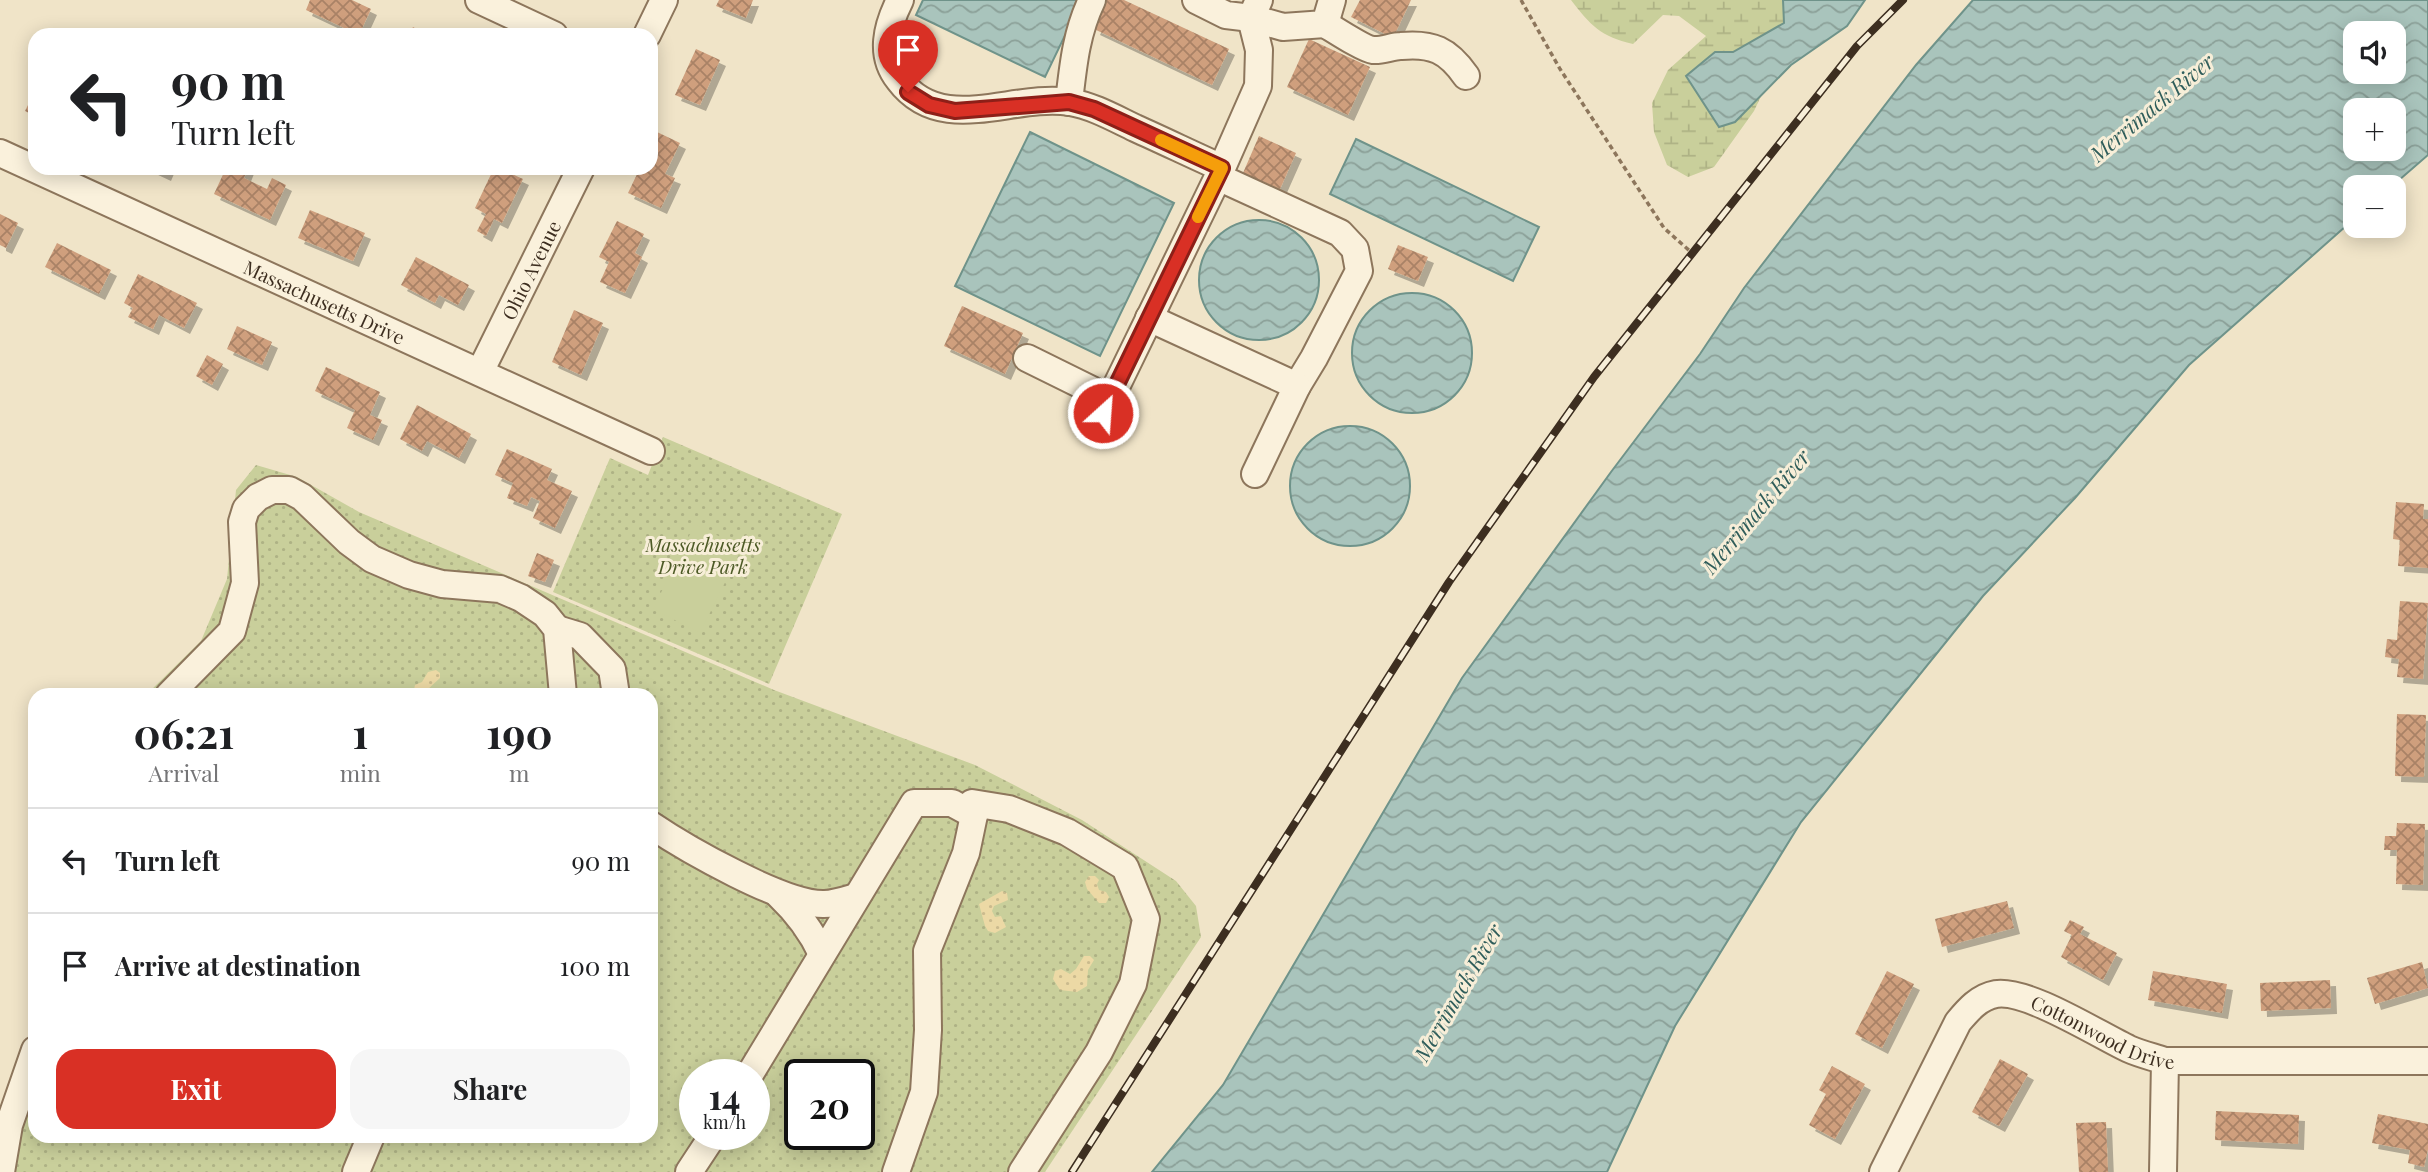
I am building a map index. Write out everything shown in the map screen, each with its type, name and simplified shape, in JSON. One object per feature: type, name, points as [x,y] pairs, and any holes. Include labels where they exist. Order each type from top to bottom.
[{"type":"street","points":[[479,0],[539,28]]},
{"type":"street","points":[[650,28],[664,0]]},
{"type":"street","points":[[900,0],[888,28],[886,50],[893,72],[908,92],[929,105],[955,111],[1069,102],[1094,109],[1340,233],[1355,250],[1359,271],[1297,386],[1255,474]]},
{"type":"street","points":[[1069,102],[1075,49],[1091,0]]},
{"type":"street","points":[[1196,0],[1226,15],[1255,9],[1283,27],[1329,12],[1372,50],[1400,46],[1424,46],[1441,50],[1457,62],[1466,76]]},
{"type":"street","points":[[1096,428],[1220,173],[1258,86],[1259,50],[1255,9]]},
{"type":"street","name":"Massachusetts Drive","points":[[0,153],[28,166]]},
{"type":"street","name":"Massachusetts Drive","points":[[48,175],[651,451]]},
{"type":"street","name":"Ohio Avenue","points":[[480,372],[578,175]]},
{"type":"street","points":[[1149,318],[1297,386]]},
{"type":"street","points":[[1027,358],[1110,398]]},
{"type":"street","points":[[176,688],[232,631],[245,583],[242,522],[246,509],[258,497],[272,490],[289,490],[302,497],[349,542],[372,559],[409,575],[442,584],[500,589],[521,598],[545,614],[557,629],[562,688]]},
{"type":"street","points":[[557,629],[580,636],[612,669],[615,688]]},
{"type":"street","points":[[759,1059],[914,803],[952,803],[974,815]]},
{"type":"street","points":[[896,1172],[924,1092],[928,1030],[927,951],[943,906],[967,853],[974,815],[972,803],[1009,809],[1067,832],[1125,867],[1146,919],[1133,984],[1099,1052],[1022,1172]]},
{"type":"street","points":[[658,830],[778,894],[823,905],[856,897]]},
{"type":"street","points":[[778,894],[798,913],[822,954]]},
{"type":"street","name":"Cottonwood Drive","points":[[1883,1172],[1958,1022],[1974,1004],[1997,994],[2021,997],[2133,1051],[2165,1060],[2428,1061]]},
{"type":"street","points":[[2163,1172],[2165,1060]]},
{"type":"street","points":[[1,1172],[9,1125],[28,1070]]},
{"type":"street","points":[[356,1172],[368,1143]]},
{"type":"street","points":[[690,1172],[704,1150]]},
{"type":"path","points":[[1521,0],[1560,69],[1664,228],[1692,253]]},
{"type":"green space","points":[[1571,0],[1783,0],[1784,23],[1733,52],[1715,52],[1735,122],[1763,92],[1754,111],[1714,167],[1688,177],[1667,165],[1654,132],[1652,103],[1668,70],[1706,36],[1679,16],[1663,15],[1633,44],[1597,29]]},
{"type":"green space","name":"Massachusetts Drive Park","points":[[663,437],[842,514],[769,684],[553,592],[610,458],[648,475]]},
{"type":"green space","points":[[256,465],[297,477],[359,512],[774,690],[975,765],[1082,820],[1176,881],[1196,906],[1201,937],[1045,1172],[9,1172],[28,1047],[28,1143],[658,1143],[658,688],[153,688],[201,641],[227,579],[236,490]]},
{"type":"green space","points":[[695,524],[742,548],[700,633],[653,609]]},
{"type":"sand","points":[[436,670],[440,673],[440,678],[429,688],[414,688],[422,682],[428,672]]},
{"type":"sand","points":[[1089,876],[1095,876],[1099,880],[1099,890],[1106,892],[1109,897],[1106,903],[1099,903],[1087,889],[1085,882]]},
{"type":"sand","points":[[1002,891],[1007,893],[1008,900],[994,906],[992,911],[995,917],[1001,916],[1006,927],[995,933],[988,931],[985,926],[979,904]]},
{"type":"sand","points":[[1084,956],[1090,956],[1094,960],[1088,970],[1087,986],[1077,992],[1060,990],[1053,979],[1055,971],[1061,969],[1070,974]]},
{"type":"water","points":[[923,0],[1082,0],[1045,77],[916,15]]},
{"type":"water","points":[[1783,0],[1865,0],[1847,26],[1791,65],[1735,122],[1719,127],[1686,76],[1715,52],[1733,52],[1784,23]]},
{"type":"water","name":"Merrimack River","points":[[1973,0],[2428,0],[2428,155],[2405,175],[2343,175],[2343,229],[2189,365],[2075,498],[1983,596],[1801,822],[1675,1026],[1607,1172],[1152,1172],[1223,1085],[1462,678],[1700,354],[1744,288],[1916,65]]},
{"type":"water","points":[[1030,132],[1174,203],[1100,356],[955,286]]},
{"type":"water","points":[[1356,139],[1539,227],[1513,281],[1330,194]]},
{"type":"water","points":[[1259,220],[1282,224],[1302,237],[1315,257],[1319,280],[1315,303],[1302,323],[1282,336],[1259,340],[1236,336],[1216,323],[1203,303],[1199,280],[1203,257],[1216,237],[1236,224]]},
{"type":"water","points":[[1412,293],[1435,297],[1455,310],[1468,330],[1472,353],[1468,376],[1455,396],[1435,409],[1412,413],[1389,409],[1369,396],[1356,376],[1352,353],[1356,330],[1369,310],[1389,297]]},
{"type":"water","points":[[1350,426],[1373,430],[1393,443],[1406,463],[1410,486],[1406,509],[1393,529],[1373,542],[1350,546],[1327,542],[1307,529],[1294,509],[1290,486],[1294,463],[1307,443],[1327,430]]},
{"type":"building","points":[[310,0],[352,0],[371,9],[362,28],[344,28],[306,10]]},
{"type":"building","points":[[719,0],[753,0],[746,18],[716,6]]},
{"type":"building","points":[[1107,0],[1124,0],[1229,49],[1212,85],[1094,29]]},
{"type":"building","points":[[1360,0],[1411,0],[1393,38],[1351,17]]},
{"type":"building","points":[[1309,39],[1370,67],[1348,115],[1287,87]]},
{"type":"building","points":[[696,49],[720,60],[700,105],[675,95]]},
{"type":"building","points":[[658,132],[680,143],[665,174],[675,178],[661,208],[628,193],[637,175],[658,175]]},
{"type":"building","points":[[1259,136],[1296,153],[1280,189],[1243,173]]},
{"type":"building","points":[[223,175],[245,175],[244,178],[267,189],[272,178],[286,185],[270,220],[214,194]]},
{"type":"building","points":[[491,175],[514,175],[523,179],[502,223],[494,219],[486,236],[477,231],[486,214],[475,208]]},
{"type":"building","points":[[310,210],[365,233],[353,261],[298,238]]},
{"type":"building","points":[[0,214],[18,223],[6,248],[0,245]]},
{"type":"building","points":[[617,221],[644,234],[635,253],[642,257],[625,293],[600,282],[609,262],[599,257]]},
{"type":"building","points":[[57,243],[111,270],[99,294],[45,267]]},
{"type":"building","points":[[1398,245],[1428,257],[1418,281],[1388,269]]},
{"type":"building","points":[[416,257],[469,285],[458,305],[439,295],[435,303],[401,285]]},
{"type":"building","points":[[138,274],[197,303],[184,328],[159,315],[153,329],[128,317],[133,308],[124,303]]},
{"type":"building","points":[[962,306],[1023,333],[1005,374],[944,346]]},
{"type":"building","points":[[574,310],[603,323],[581,375],[552,362]]},
{"type":"building","points":[[237,326],[272,342],[262,365],[227,349]]},
{"type":"building","points":[[207,355],[223,364],[212,385],[196,376]]},
{"type":"building","points":[[326,367],[380,392],[370,415],[382,420],[373,440],[347,428],[355,410],[315,391]]},
{"type":"building","points":[[417,405],[471,434],[459,458],[427,441],[422,451],[400,439]]},
{"type":"building","points":[[507,449],[552,469],[547,480],[572,491],[555,528],[533,518],[540,501],[531,497],[527,506],[507,498],[513,483],[495,475]]},
{"type":"building","points":[[2396,502],[2424,504],[2423,519],[2428,519],[2428,568],[2398,566],[2400,540],[2393,539]]},
{"type":"building","points":[[537,553],[554,560],[545,582],[528,576]]},
{"type":"building","points":[[2400,601],[2428,603],[2423,679],[2397,677],[2399,659],[2385,657],[2387,639],[2397,640]]},
{"type":"building","points":[[2397,714],[2426,715],[2424,777],[2395,776]]},
{"type":"building","points":[[2397,823],[2425,824],[2423,885],[2396,884],[2397,850],[2384,850],[2385,836],[2396,836]]},
{"type":"building","points":[[2007,901],[2014,928],[1942,947],[1935,919]]},
{"type":"building","points":[[2070,920],[2084,927],[2080,934],[2117,953],[2103,980],[2061,957],[2072,935],[2064,931]]},
{"type":"building","points":[[2422,962],[2428,988],[2375,1004],[2367,978]]},
{"type":"building","points":[[1887,971],[1914,984],[1882,1048],[1855,1034]]},
{"type":"building","points":[[2153,971],[2227,984],[2222,1013],[2148,1000]]},
{"type":"building","points":[[2330,980],[2331,1008],[2261,1011],[2260,983]]},
{"type":"building","points":[[2000,1059],[2028,1074],[1999,1126],[1972,1112]]},
{"type":"building","points":[[1832,1066],[1865,1084],[1835,1139],[1809,1125],[1826,1094],[1819,1090]]},
{"type":"building","points":[[2216,1111],[2299,1115],[2298,1144],[2215,1140]]},
{"type":"building","points":[[2378,1114],[2428,1124],[2428,1149],[2424,1167],[2408,1163],[2410,1150],[2372,1143]]},
{"type":"building","points":[[2106,1122],[2108,1172],[2079,1172],[2076,1123]]},
{"type":"railway","points":[[1072,1172],[1449,582],[1594,377],[1857,46],[1903,0]]},
{"type":"slow traffic","points":[[1161,140],[1222,168],[1198,217]]},
{"type":"route","points":[[908,92],[929,105],[955,111],[1069,102],[1094,109],[1222,168],[1103,413]]}]
